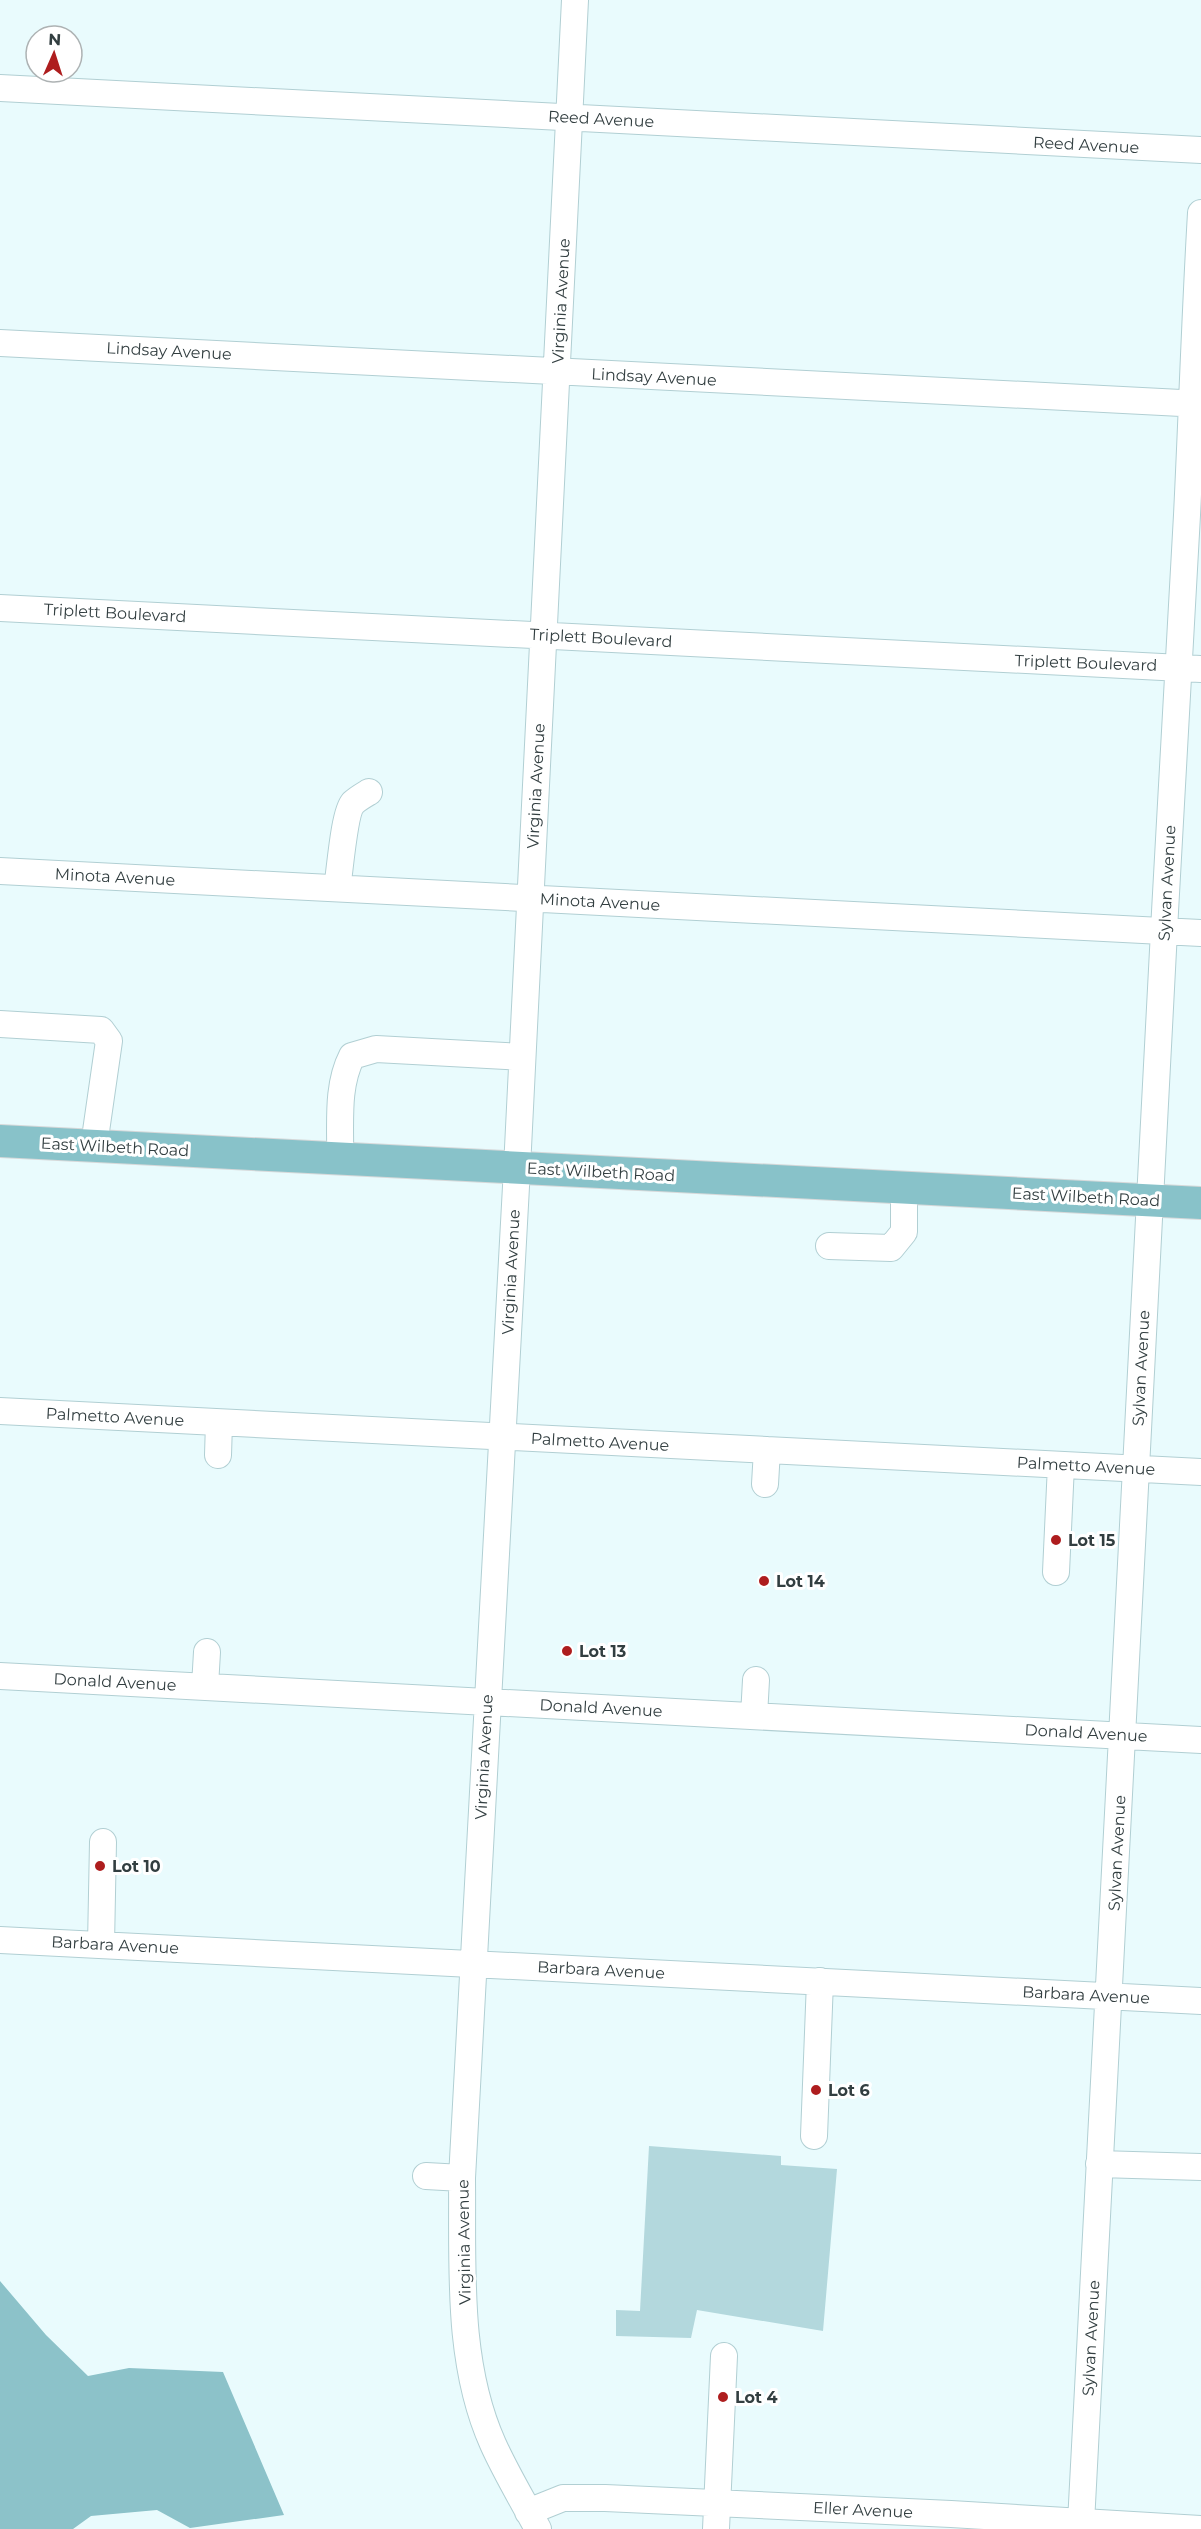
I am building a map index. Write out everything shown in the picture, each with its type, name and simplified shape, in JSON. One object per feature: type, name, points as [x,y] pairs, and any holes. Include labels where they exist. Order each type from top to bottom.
[{"type":"main road","name":"East Wilbeth Road","points":[[0,1141],[1201,1203]]},
{"type":"street","name":"Virginia Avenue","points":[[529,2523],[492,2443],[478,2400],[469,2358],[464,2302],[462,2178],[471,2039],[472,1964],[518,1168],[575,0]]},
{"type":"street","name":"Reed Avenue","points":[[0,88],[1201,150]]},
{"type":"street","name":"Sylvan Avenue","points":[[1081,2523],[1164,930],[1189,668],[1201,213]]},
{"type":"street","name":"Lindsay Avenue","points":[[0,343],[1196,404]]},
{"type":"street","name":"Triplett Boulevard","points":[[0,608],[1189,668]]},
{"type":"street","points":[[337,888],[346,817],[352,804],[369,792]]},
{"type":"street","name":"Minota Avenue","points":[[0,871],[1201,933]]},
{"type":"street","points":[[0,1024],[101,1030],[109,1041],[94,1145]]},
{"type":"street","points":[[340,1159],[342,1087],[346,1068],[352,1056],[376,1048],[522,1057]]},
{"type":"street","points":[[829,1246],[891,1248],[904,1232],[904,1188]]},
{"type":"street","name":"Palmetto Avenue","points":[[0,1411],[1201,1472]]},
{"type":"street","points":[[218,1455],[219,1423]]},
{"type":"street","points":[[765,1484],[767,1450]]},
{"type":"street","points":[[1056,1572],[1061,1465]]},
{"type":"street","points":[[205,1686],[207,1652]]},
{"type":"street","name":"Donald Avenue","points":[[0,1676],[1201,1740]]},
{"type":"street","points":[[754,1716],[756,1680]]},
{"type":"street","points":[[100,1945],[103,1842]]},
{"type":"street","name":"Barbara Avenue","points":[[0,1940],[1201,2001]]},
{"type":"street","points":[[814,2136],[820,1981]]},
{"type":"street","points":[[1099,2164],[1201,2167]]},
{"type":"street","points":[[426,2176],[462,2178]]},
{"type":"street","points":[[716,2529],[724,2356]]},
{"type":"street","name":"Eller Avenue","points":[[529,2523],[563,2498],[951,2514],[1196,2529]]},
{"type":"shaded area","points":[[649,2146],[781,2156],[781,2165],[837,2169],[823,2331],[697,2310],[691,2338],[616,2336],[616,2310],[640,2311]]},
{"type":"shaded area","points":[[0,2281],[46,2335],[88,2376],[129,2368],[223,2372],[284,2515],[190,2528],[157,2510],[91,2516],[73,2529],[0,2529]]},
{"type":"place","name":"Lot 15","points":[[1056,1540]]},
{"type":"place","name":"Lot 14","points":[[764,1581]]},
{"type":"place","name":"Lot 13","points":[[567,1651]]},
{"type":"place","name":"Lot 10","points":[[100,1866]]},
{"type":"place","name":"Lot 6","points":[[816,2090]]},
{"type":"place","name":"Lot 4","points":[[723,2397]]}]
